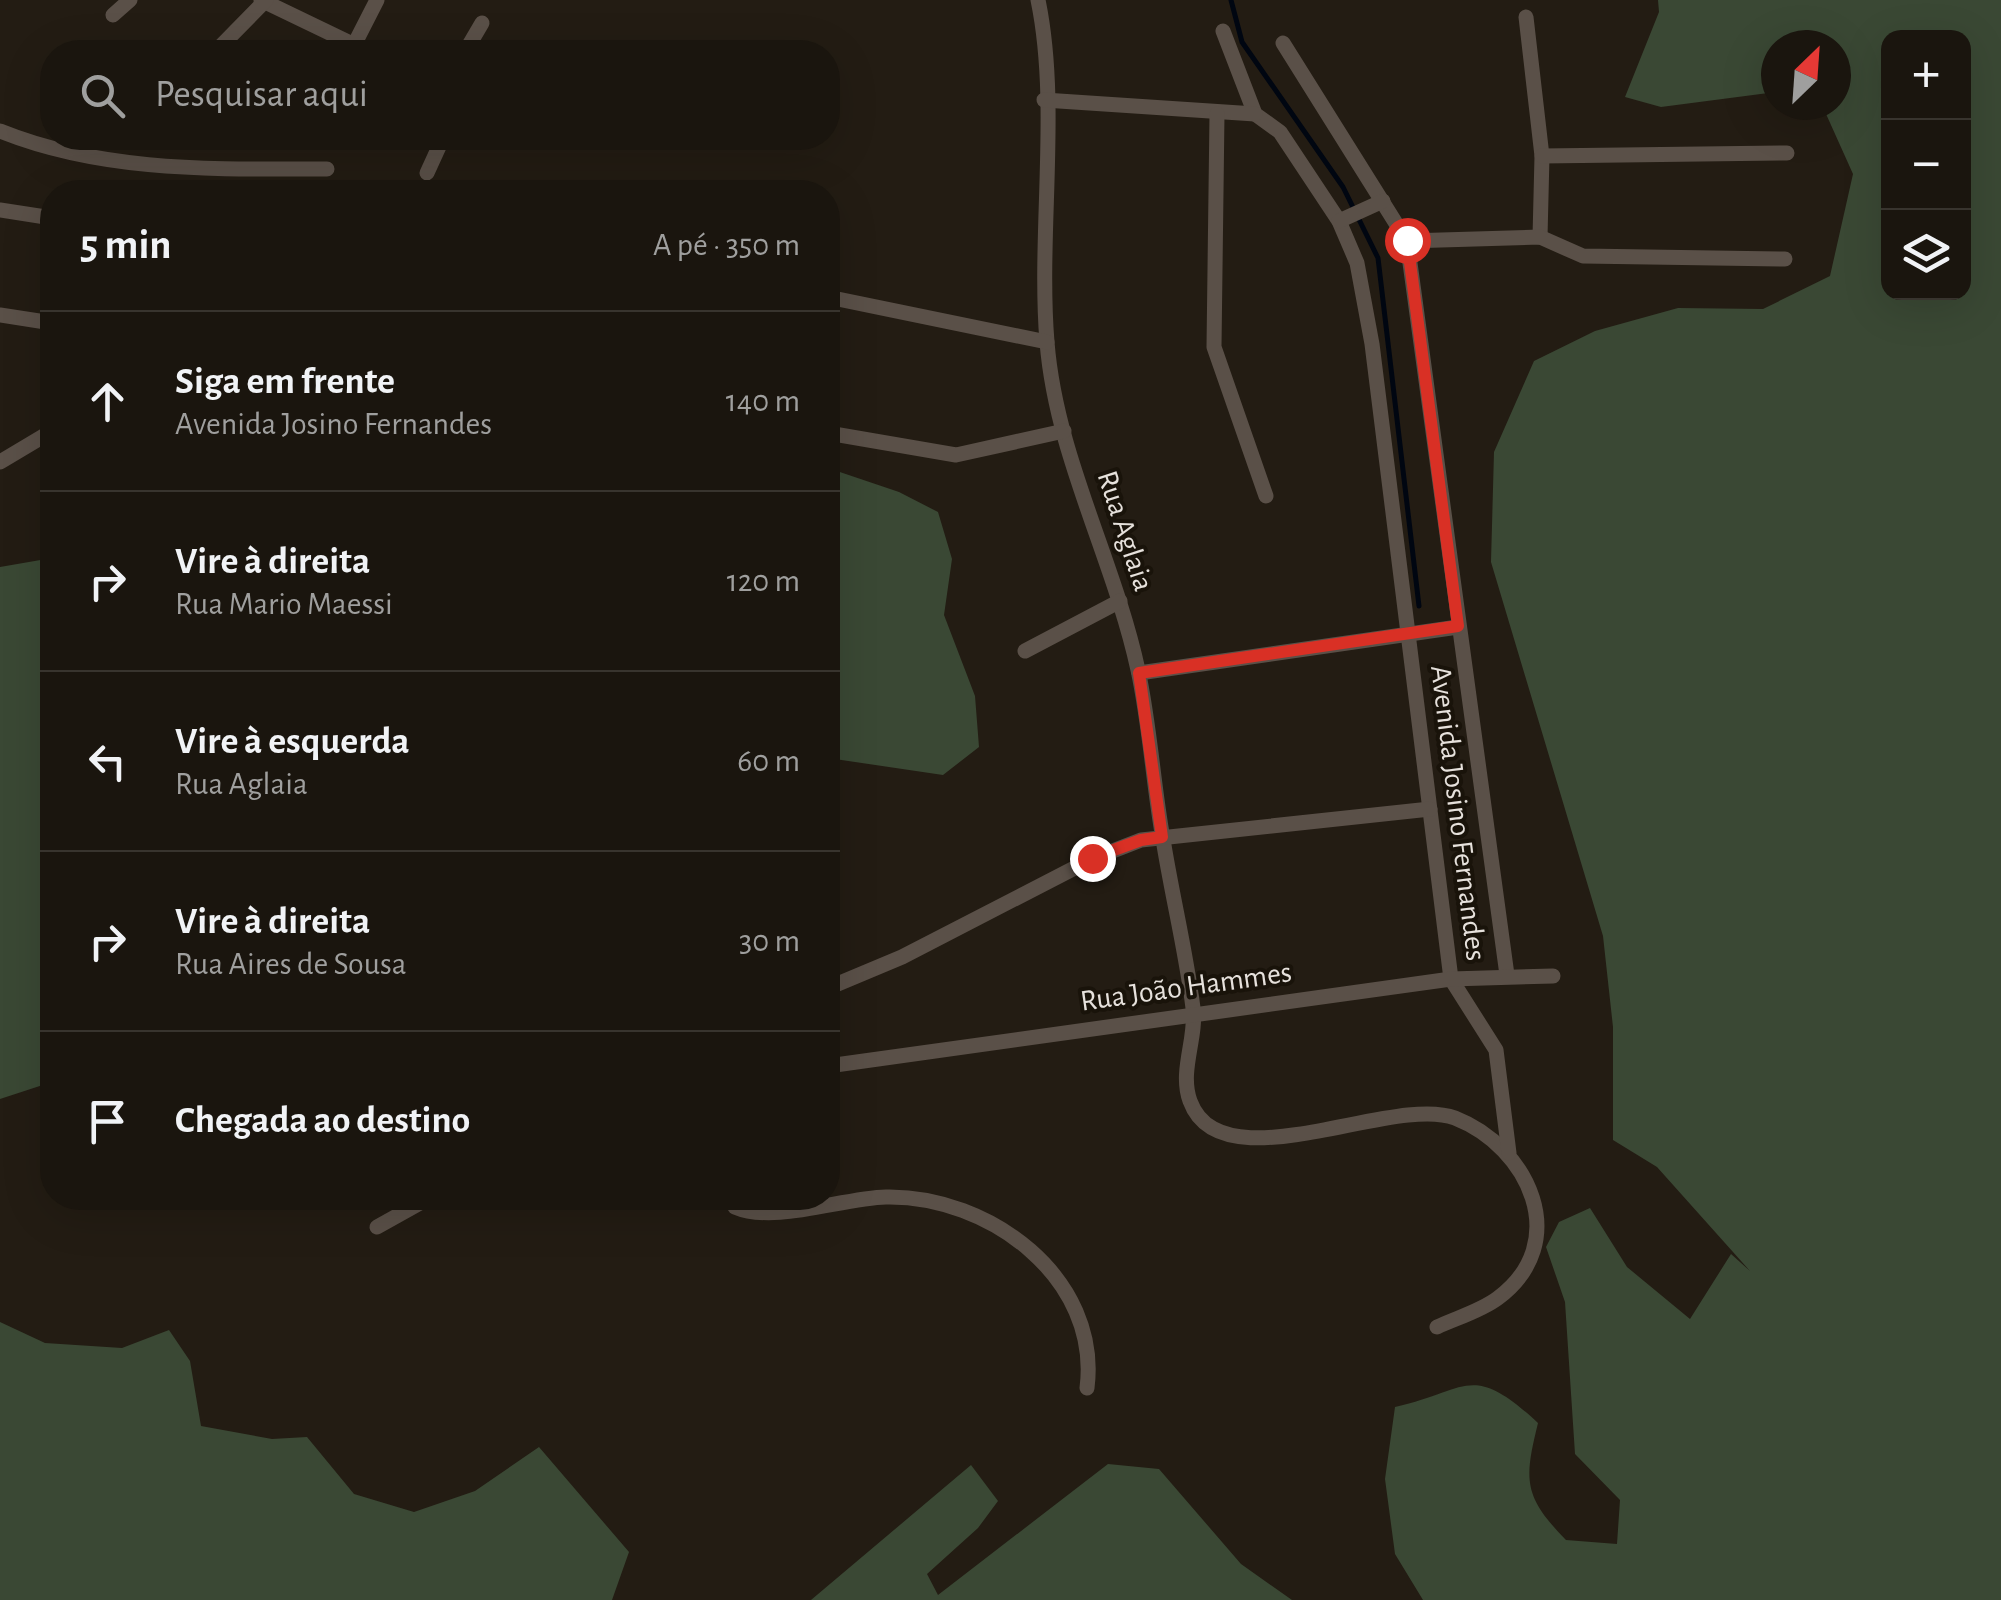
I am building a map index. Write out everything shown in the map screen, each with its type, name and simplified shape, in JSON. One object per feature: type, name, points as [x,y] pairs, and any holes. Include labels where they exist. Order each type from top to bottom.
[{"type":"street","points":[[113,15],[130,0]]},
{"type":"street","points":[[365,40],[376,0]]},
{"type":"street","name":"Rua Aglaia","points":[[1038,0],[1044,100],[1047,342],[1064,431],[1120,601],[1139,673],[1162,837],[1194,1014],[1187,1075],[1190,1103],[1223,1132],[1290,1138],[1416,1111],[1453,1118],[1509,1152]]},
{"type":"street","points":[[227,40],[264,1],[344,40]]},
{"type":"street","points":[[1526,16],[1542,156],[1540,237]]},
{"type":"street","points":[[472,40],[482,23]]},
{"type":"street","name":"Avenida Josino Fernandes","points":[[1223,31],[1256,114],[1280,132],[1349,216],[1372,344],[1451,979],[1496,1050],[1509,1152]]},
{"type":"street","name":"Avenida Josino Fernandes","points":[[1282,44],[1407,240],[1507,975]]},
{"type":"street","points":[[1044,100],[1256,114]]},
{"type":"street","points":[[1217,114],[1214,348],[1218,369],[1266,496]]},
{"type":"street","points":[[0,131],[40,142]]},
{"type":"street","points":[[67,150],[159,168],[327,169]]},
{"type":"street","points":[[427,172],[438,150]]},
{"type":"street","points":[[1542,156],[1787,153]]},
{"type":"street","points":[[1349,216],[1384,201]]},
{"type":"street","points":[[0,210],[40,216]]},
{"type":"street","points":[[1407,240],[1540,237],[1583,256],[1785,258]]},
{"type":"street","points":[[840,299],[1047,342]]},
{"type":"street","points":[[0,315],[40,320]]},
{"type":"street","points":[[840,435],[956,455],[1064,431]]},
{"type":"street","points":[[0,462],[40,438]]},
{"type":"street","points":[[1025,651],[1120,601]]},
{"type":"street","points":[[1139,673],[1458,626]]},
{"type":"street","points":[[840,983],[902,957],[1092,858],[1141,840],[1430,808]]},
{"type":"street","name":"Rua João Hammes","points":[[840,1064],[1451,979],[1553,976]]},
{"type":"street","points":[[1436,1327],[1497,1299],[1530,1261],[1538,1239],[1539,1208],[1509,1152]]},
{"type":"street","points":[[840,1203],[888,1197],[959,1210],[1038,1253],[1055,1274],[1087,1342],[1087,1388]]},
{"type":"street","points":[[377,1228],[408,1210]]},
{"type":"street","points":[[753,1210],[779,1210]]},
{"type":"green space","points":[[1658,0],[2001,0],[2001,1600],[1423,1600],[1395,1554],[1385,1479],[1395,1407],[1469,1385],[1498,1392],[1538,1423],[1529,1473],[1535,1499],[1552,1525],[1566,1540],[1617,1544],[1620,1500],[1575,1454],[1565,1302],[1546,1247],[1559,1222],[1590,1208],[1627,1267],[1690,1319],[1731,1254],[1750,1271],[1657,1167],[1613,1140],[1613,1027],[1603,936],[1491,562],[1494,452],[1534,361],[1595,331],[1678,308],[1763,309],[1830,276],[1853,174],[1829,120],[1851,120],[1851,30],[1761,30],[1761,94],[1661,107],[1625,97],[1659,12]]},
{"type":"green space","points":[[840,472],[899,492],[938,512],[952,559],[944,615],[975,696],[979,747],[943,775],[840,760]]},
{"type":"green space","points":[[40,560],[40,1086],[0,1099],[0,567]]},
{"type":"green space","points":[[0,1322],[45,1343],[122,1348],[169,1330],[190,1361],[201,1426],[272,1439],[307,1437],[354,1494],[414,1512],[475,1491],[539,1447],[629,1552],[612,1600],[0,1600]]},
{"type":"green space","points":[[1108,1464],[1159,1469],[1241,1564],[1292,1600],[811,1600],[971,1465],[998,1501],[978,1528],[927,1574],[938,1595]]},
{"type":"waterway","points":[[1231,0],[1242,42],[1343,187],[1378,258],[1419,606]]},
{"type":"route","points":[[1092,858],[1141,840],[1162,837],[1139,673],[1458,626],[1407,240]]}]
